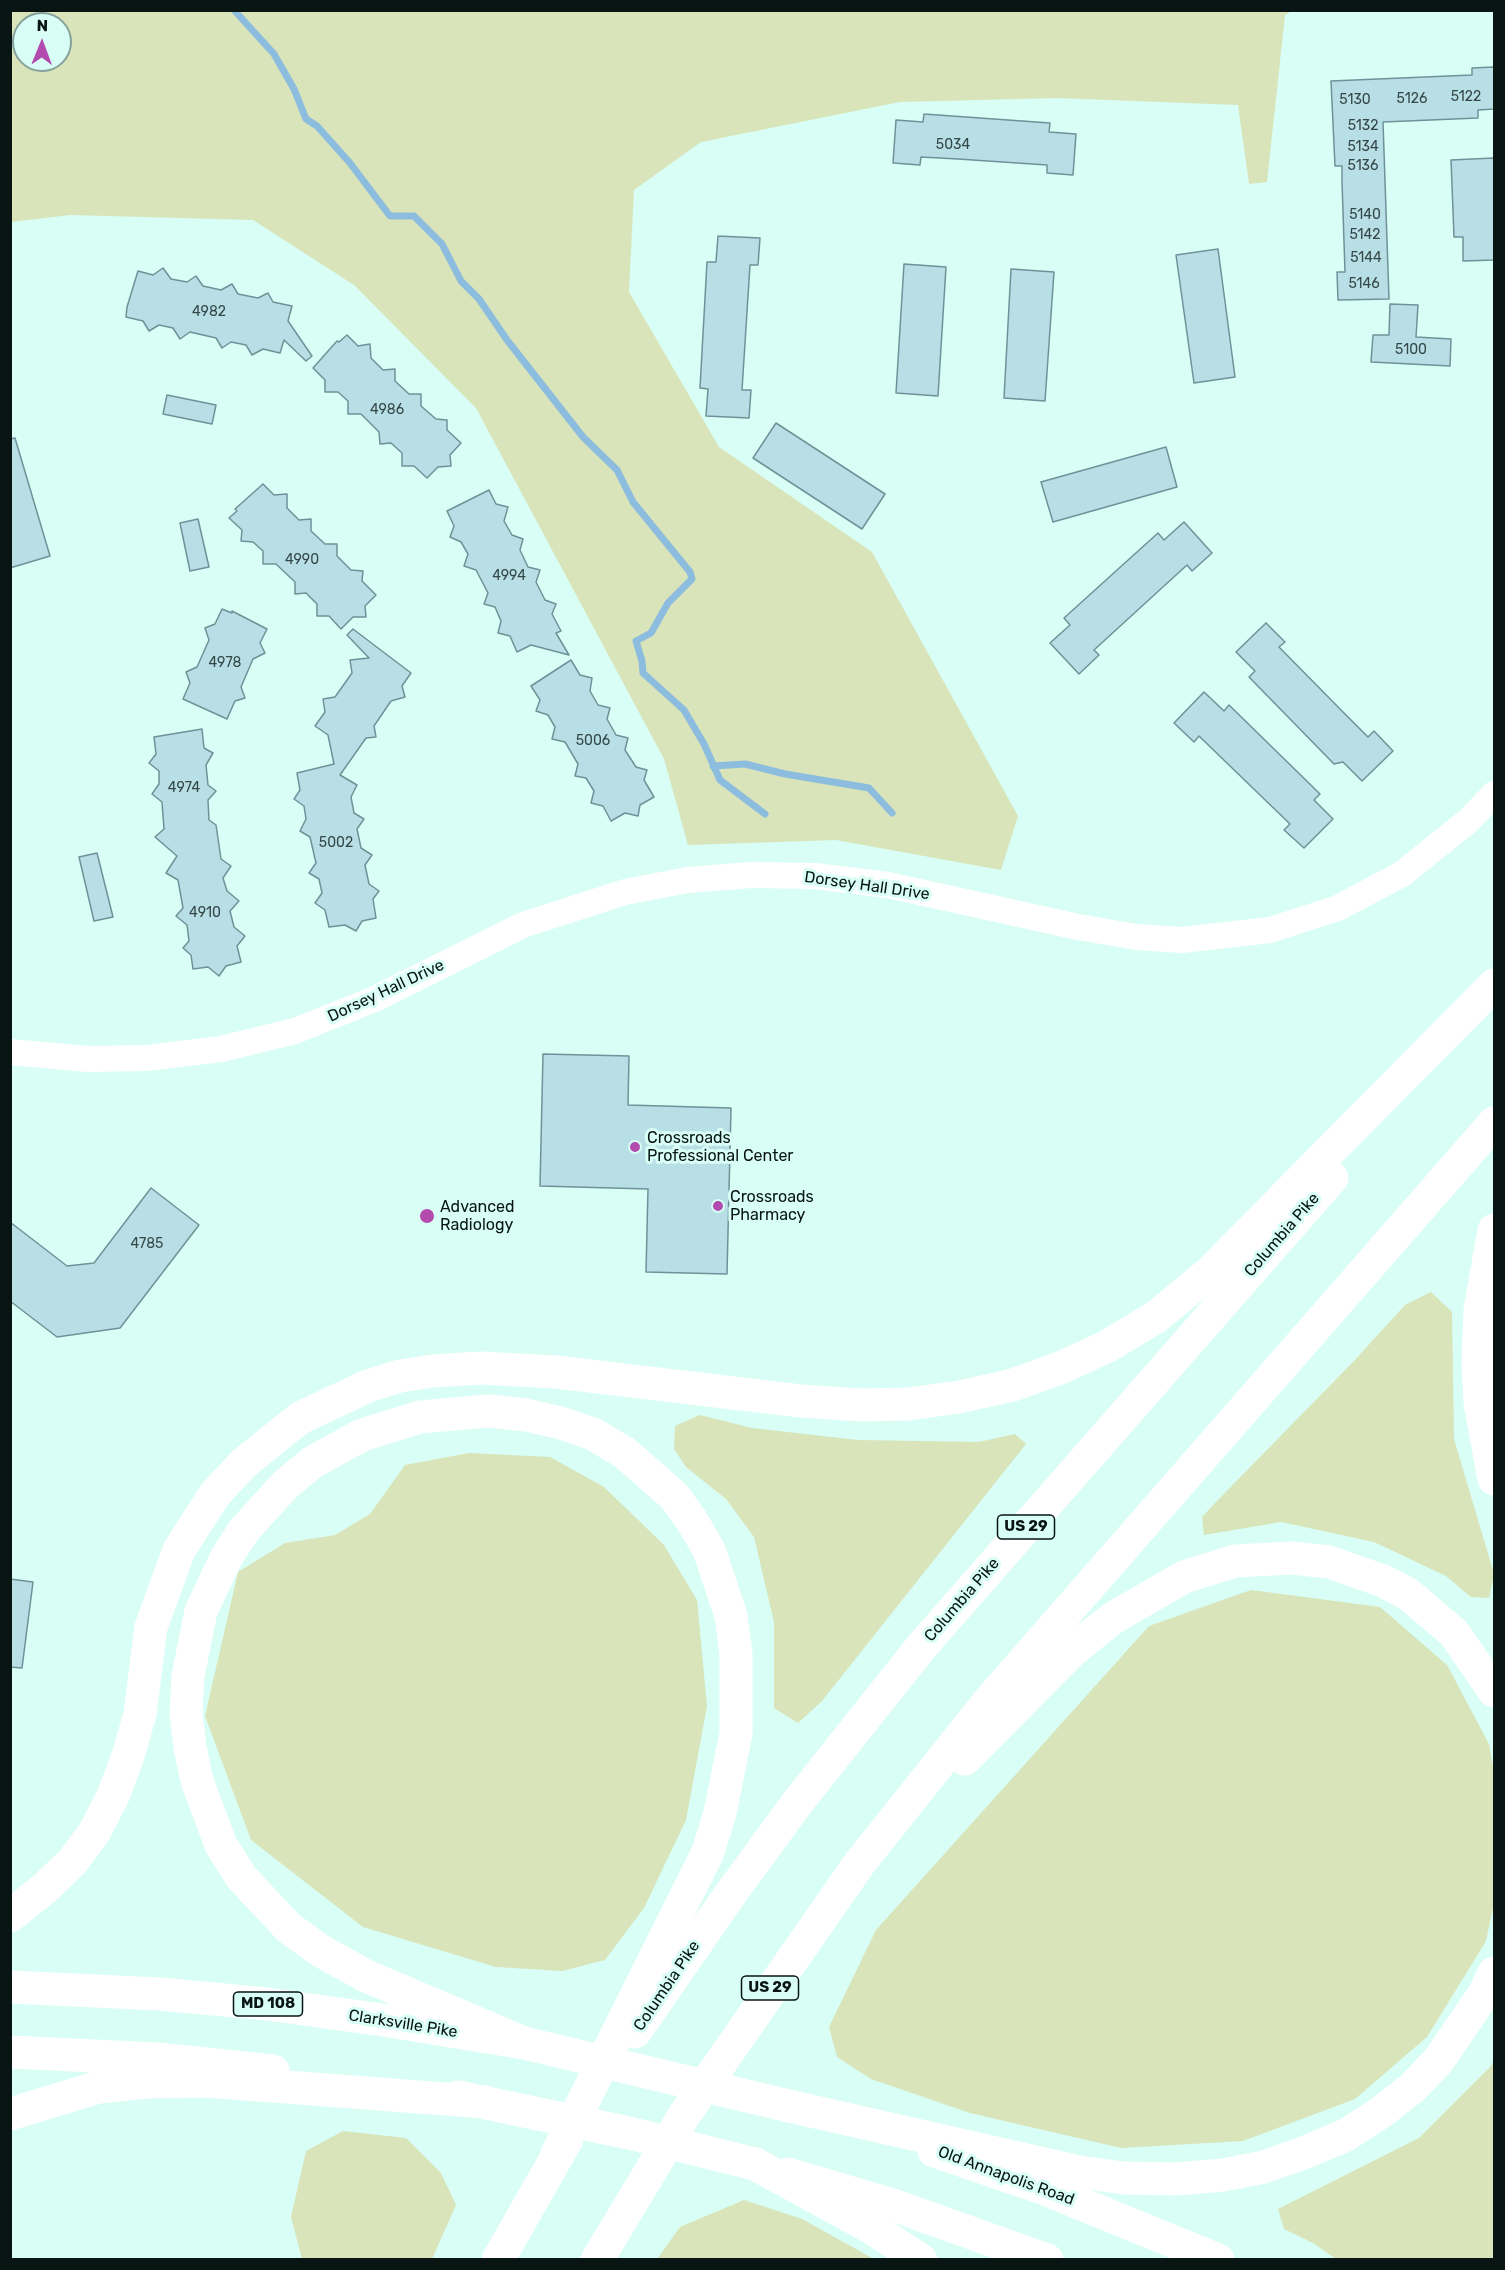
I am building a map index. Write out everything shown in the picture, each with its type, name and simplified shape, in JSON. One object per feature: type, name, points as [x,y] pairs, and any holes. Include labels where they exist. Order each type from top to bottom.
[{"type":"main road","points":[[10,1916],[45,1888],[73,1861],[95,1831],[113,1796],[140,1714],[151,1627],[168,1578],[188,1534],[215,1494],[244,1463],[300,1418],[360,1389],[400,1376],[481,1368],[556,1372],[861,1406],[909,1404],[958,1397],[1013,1385],[1106,1347],[1156,1317],[1208,1274],[1494,985]]},
{"type":"main road","name":"Columbia Pike","points":[[498,2259],[556,2156],[596,2092],[729,1896],[797,1803],[922,1646],[1494,993]]},
{"type":"main road","name":"US 29","points":[[597,2259],[641,2184],[743,2026],[859,1864],[989,1701],[1494,1123]]},
{"type":"main road","points":[[1494,1230],[1480,1310],[1478,1360],[1480,1402],[1494,1479]]},
{"type":"main road","points":[[524,2043],[366,1976],[321,1951],[289,1928],[242,1878],[220,1845],[197,1781],[190,1747],[186,1714],[188,1676],[201,1611],[227,1556],[245,1529],[286,1484],[313,1462],[362,1436],[420,1417],[478,1411],[526,1415],[561,1423],[593,1434],[625,1453],[674,1496],[692,1521],[709,1550],[731,1616],[736,1654],[736,1733],[720,1813],[708,1852],[556,2156]]},
{"type":"main road","points":[[859,1864],[1072,1651],[1113,1618],[1153,1592],[1210,1568],[1263,1558],[1292,1558],[1329,1562],[1383,1581],[1408,1594],[1454,1633],[1494,1692]]},
{"type":"main road","points":[[789,2106],[1102,2175],[1176,2179],[1244,2171],[1264,2167],[1346,2135],[1412,2088],[1438,2061],[1484,1994],[1494,1972]]},
{"type":"main road","name":"Clarksville Pike","points":[[10,1988],[160,1994],[267,2004],[524,2043],[789,2106]]},
{"type":"main road","points":[[10,2052],[158,2059],[261,2069],[369,2083],[486,2102],[754,2164],[893,2205],[1047,2259]]},
{"type":"main road","points":[[10,2114],[99,2087],[159,2082],[206,2081],[486,2102]]},
{"type":"main road","name":"Old Annapolis Road","points":[[789,2106],[910,2142],[1044,2189],[1218,2259]]},
{"type":"main road","points":[[754,2164],[870,2227],[921,2259]]},
{"type":"main road","points":[[614,2259],[641,2184]]},
{"type":"street","name":"Dorsey Hall Drive","points":[[10,1052],[88,1059],[147,1058],[221,1049],[295,1031],[375,999],[523,925],[625,892],[687,880],[751,874],[815,876],[888,885],[1078,927],[1137,937],[1182,940],[1270,930],[1338,908],[1386,883],[1434,849],[1494,794]]},
{"type":"green space","points":[[10,11],[1292,11],[1285,15],[1267,182],[1249,184],[1238,105],[1057,98],[900,102],[701,142],[634,190],[629,292],[719,447],[872,552],[1018,816],[1001,870],[836,840],[688,845],[664,759],[476,408],[354,285],[253,220],[70,215],[11,222]]},
{"type":"green space","points":[[1431,1292],[1452,1312],[1454,1439],[1494,1574],[1489,1598],[1471,1597],[1446,1576],[1374,1542],[1281,1522],[1204,1535],[1202,1517],[1215,1503],[1353,1362],[1405,1305]]},
{"type":"green space","points":[[700,1415],[752,1428],[858,1440],[979,1442],[1015,1434],[1026,1444],[822,1701],[798,1723],[774,1708],[774,1622],[754,1537],[726,1499],[686,1467],[674,1449],[675,1426]]},
{"type":"green space","points":[[469,1453],[550,1457],[604,1487],[664,1545],[697,1600],[707,1706],[686,1820],[644,1908],[605,1960],[562,1971],[496,1967],[363,1927],[251,1840],[205,1716],[238,1572],[285,1543],[335,1535],[370,1514],[405,1465]]},
{"type":"green space","points":[[1251,1590],[1380,1607],[1447,1665],[1489,1744],[1494,1773],[1494,1903],[1486,1941],[1427,2037],[1355,2099],[1243,2141],[1121,2148],[970,2113],[871,2079],[837,2057],[829,2027],[876,1930],[1149,1626]]},
{"type":"green space","points":[[1494,2059],[1494,2259],[1336,2259],[1313,2243],[1284,2229],[1278,2209],[1419,2138],[1491,2066]]},
{"type":"green space","points":[[343,2131],[406,2138],[441,2173],[456,2205],[432,2259],[302,2259],[291,2217],[306,2151]]},
{"type":"green space","points":[[744,2200],[802,2219],[874,2259],[657,2259],[680,2227]]},
{"type":"building","points":[[1494,67],[1494,109],[1478,110],[1478,118],[1383,122],[1389,299],[1338,300],[1337,272],[1345,272],[1342,166],[1335,166],[1331,81],[1472,75],[1472,68]]},
{"type":"building","points":[[924,114],[1050,123],[1049,132],[1076,134],[1073,175],[1047,173],[1047,165],[958,159],[921,157],[920,165],[893,163],[896,120],[923,122]]},
{"type":"building","points":[[1494,158],[1494,260],[1463,261],[1463,237],[1454,237],[1451,160]]},
{"type":"building","points":[[718,236],[760,238],[758,265],[750,265],[742,390],[751,390],[749,418],[706,416],[708,389],[700,388],[707,262],[716,262]]},
{"type":"building","points":[[1218,249],[1235,377],[1194,383],[1176,255]]},
{"type":"building","points":[[904,264],[946,267],[938,396],[896,393]]},
{"type":"building","points":[[163,268],[171,279],[187,282],[196,276],[203,286],[221,290],[232,284],[238,294],[258,298],[268,293],[273,302],[292,306],[288,321],[312,356],[306,361],[284,340],[280,353],[263,349],[252,355],[246,345],[231,342],[222,348],[216,338],[190,332],[180,339],[173,328],[159,325],[149,331],[143,321],[126,317],[138,271],[153,275]]},
{"type":"building","points":[[1011,269],[1054,272],[1045,401],[1004,398]]},
{"type":"building","points":[[1390,304],[1418,305],[1416,337],[1451,339],[1450,366],[1371,362],[1373,335],[1389,335]]},
{"type":"building","points":[[347,335],[358,346],[370,344],[371,358],[383,370],[395,369],[395,381],[409,394],[421,394],[421,406],[436,419],[447,420],[447,430],[461,443],[450,455],[451,466],[438,467],[427,478],[414,466],[402,466],[402,453],[391,443],[380,444],[379,432],[361,414],[348,414],[348,401],[338,392],[325,392],[325,380],[313,368],[337,341],[339,342]]},
{"type":"building","points":[[167,395],[216,405],[212,424],[163,414]]},
{"type":"building","points":[[776,423],[885,494],[862,529],[753,458]]},
{"type":"building","points":[[15,438],[50,556],[10,568],[10,439]]},
{"type":"building","points":[[1166,447],[1177,487],[1053,522],[1041,482]]},
{"type":"building","points":[[263,484],[274,495],[287,494],[287,508],[299,520],[311,519],[311,531],[325,544],[337,544],[337,556],[351,570],[363,571],[362,581],[376,595],[365,606],[366,617],[353,617],[341,629],[329,616],[317,616],[317,604],[306,593],[295,594],[295,582],[276,564],[263,564],[263,551],[253,542],[241,541],[242,530],[229,518],[237,511],[235,509]]},
{"type":"building","points":[[489,490],[496,504],[508,507],[504,521],[512,535],[523,539],[520,550],[528,567],[540,570],[536,582],[545,600],[556,604],[552,614],[561,631],[556,633],[569,655],[531,645],[517,652],[510,636],[498,633],[501,621],[495,607],[484,604],[488,593],[476,570],[464,566],[468,554],[461,542],[450,537],[454,526],[447,511]]},
{"type":"building","points":[[198,519],[209,567],[190,571],[180,523]]},
{"type":"building","points":[[1184,522],[1212,553],[1192,571],[1187,565],[1094,650],[1099,655],[1079,674],[1050,643],[1070,625],[1064,618],[1158,533],[1164,540]]},
{"type":"building","points":[[222,609],[232,613],[232,611],[267,629],[260,643],[265,653],[253,659],[241,687],[245,698],[235,701],[227,719],[183,699],[190,683],[186,672],[197,667],[209,640],[205,628],[215,624]]},
{"type":"building","points":[[1266,623],[1285,642],[1279,647],[1342,711],[1368,737],[1374,731],[1393,751],[1362,781],[1343,762],[1334,764],[1249,677],[1255,671],[1236,652]]},
{"type":"building","points":[[353,629],[411,673],[402,686],[405,697],[391,701],[374,726],[376,737],[366,738],[340,775],[357,785],[351,797],[354,813],[364,819],[357,829],[361,848],[372,855],[365,865],[369,884],[379,891],[373,899],[376,918],[362,921],[356,931],[345,925],[329,927],[325,910],[315,903],[322,893],[319,879],[309,873],[316,863],[310,837],[300,831],[306,819],[304,806],[294,799],[300,790],[297,773],[334,764],[328,735],[315,726],[325,712],[323,699],[335,697],[352,673],[350,660],[369,658],[347,635]]},
{"type":"building","points":[[571,660],[580,675],[592,678],[590,691],[598,705],[610,708],[607,719],[616,735],[628,738],[625,750],[636,767],[647,770],[644,780],[654,797],[640,805],[638,816],[625,813],[611,821],[603,806],[591,803],[594,791],[586,778],[575,776],[578,764],[565,742],[552,739],[555,727],[548,715],[536,711],[540,700],[531,686]]},
{"type":"building","points":[[1204,692],[1224,711],[1229,705],[1320,794],[1314,800],[1333,819],[1304,848],[1284,830],[1290,824],[1199,736],[1194,742],[1174,723]]},
{"type":"building","points":[[202,729],[204,748],[213,753],[206,765],[208,785],[216,791],[208,800],[209,820],[216,825],[221,859],[231,866],[223,878],[227,891],[239,901],[230,911],[234,927],[245,936],[237,946],[241,962],[226,966],[219,976],[208,967],[193,969],[191,955],[183,948],[189,941],[187,925],[176,916],[183,908],[178,880],[166,873],[177,856],[155,837],[164,829],[162,802],[152,794],[159,784],[159,771],[149,763],[156,754],[154,737]]},
{"type":"building","points":[[97,853],[113,917],[94,921],[79,857]]},
{"type":"building","name":"Crossroads Professional Center","points":[[543,1054],[629,1056],[628,1105],[731,1108],[727,1274],[646,1272],[648,1189],[540,1186]]},
{"type":"building","points":[[151,1188],[199,1225],[120,1328],[57,1337],[10,1301],[10,1222],[67,1266],[94,1263]]},
{"type":"building","points":[[10,1579],[33,1582],[22,1668],[10,1667]]},
{"type":"waterway","points":[[234,10],[274,54],[294,89],[306,119],[317,126],[350,163],[390,216],[414,216],[442,244],[461,281],[479,299],[507,340],[583,437],[617,470],[633,502],[690,572],[692,579],[668,603],[651,633],[636,641],[643,673],[684,710],[704,744],[720,780],[765,814]]},
{"type":"waterway","points":[[713,766],[745,764],[785,774],[869,788],[892,813]]},
{"type":"place","name":"Crossroads Professional Center","points":[[635,1147]]},
{"type":"place","name":"Crossroads Pharmacy","points":[[718,1206]]},
{"type":"place","name":"Advanced Radiology","points":[[427,1216]]}]
